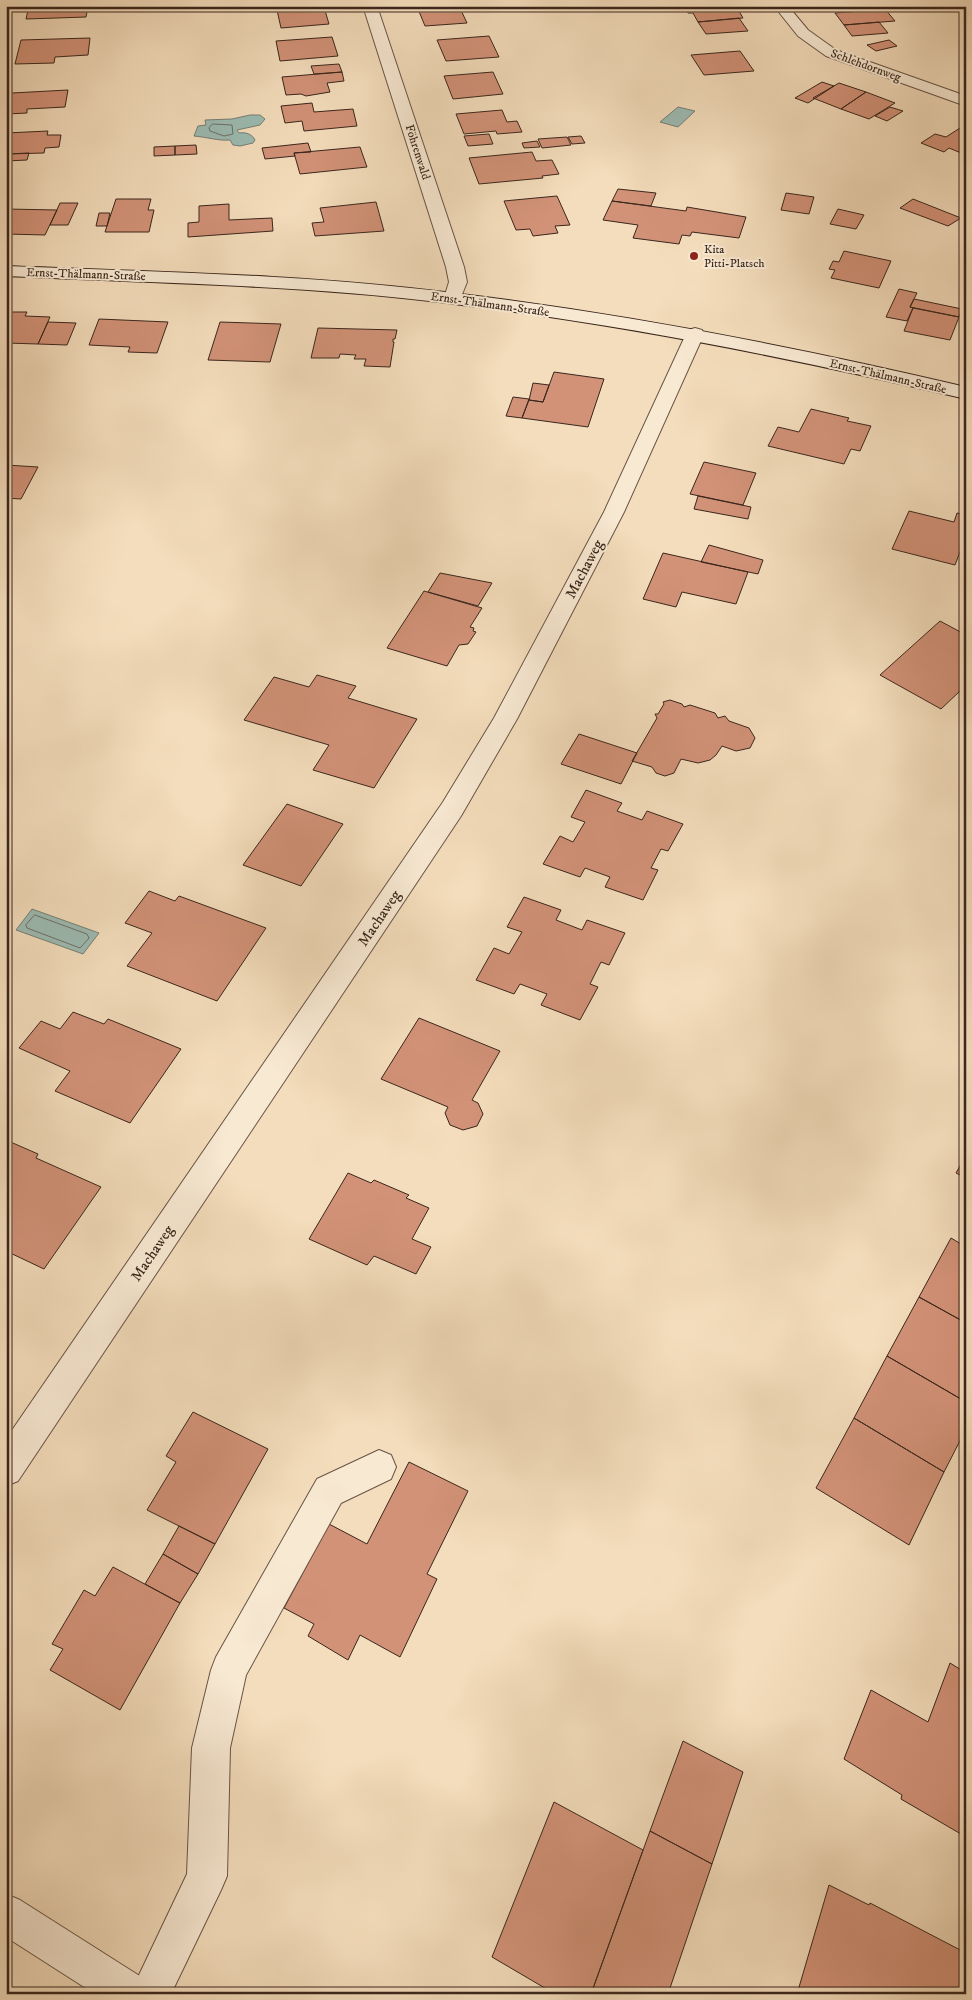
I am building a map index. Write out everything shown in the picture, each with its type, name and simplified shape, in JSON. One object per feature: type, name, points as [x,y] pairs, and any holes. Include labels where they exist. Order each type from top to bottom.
[{"type":"street","name":"Föhrenwald","points":[[370,6],[455,267],[458,282],[453,298]]},
{"type":"street","name":"Schlehdornweg","points":[[781,6],[794,24],[813,43],[831,53],[966,101]]},
{"type":"street","name":"Ernst-Thälmann-Straße","points":[[6,271],[302,284],[453,298],[695,334],[966,394]]},
{"type":"street","name":"Machaweg","points":[[6,1469],[452,809],[506,719],[614,512],[695,334]]},
{"type":"street","points":[[150,1994],[207,1876],[211,1748],[229,1670],[329,1491],[379,1467]]},
{"type":"street","points":[[6,1914],[132,1994]]},
{"type":"water","points":[[678,107],[695,111],[678,127],[660,122]]},
{"type":"water","points":[[260,115],[265,119],[260,125],[237,130],[239,133],[246,133],[252,136],[255,140],[253,143],[240,146],[233,145],[230,140],[194,136],[198,126],[206,125],[205,120],[232,119]]},
{"type":"water","points":[[32,909],[99,933],[83,954],[16,930]]},
{"type":"building","points":[[29,6],[88,7],[86,17],[26,19]]},
{"type":"building","points":[[459,6],[467,23],[425,26],[418,9]]},
{"type":"building","points":[[683,6],[736,6],[743,18],[698,22],[693,13],[688,13]]},
{"type":"building","points":[[843,6],[880,6],[882,9],[848,12]]},
{"type":"building","points":[[324,7],[329,24],[281,28],[277,10]]},
{"type":"building","points":[[885,9],[895,21],[844,25],[835,13]]},
{"type":"building","points":[[739,18],[748,31],[706,34],[698,22]]},
{"type":"building","points":[[879,22],[888,33],[852,36],[844,25]]},
{"type":"building","points":[[489,36],[499,57],[446,61],[437,40]]},
{"type":"building","points":[[332,37],[338,56],[280,61],[276,41]]},
{"type":"building","points":[[90,38],[88,55],[55,57],[54,63],[15,64],[21,40]]},
{"type":"building","points":[[889,40],[897,46],[876,51],[867,45]]},
{"type":"building","points":[[740,51],[754,71],[704,75],[691,55]]},
{"type":"building","points":[[339,64],[342,72],[314,74],[311,66]]},
{"type":"building","points":[[342,72],[344,81],[327,83],[330,92],[306,96],[301,94],[286,95],[282,77]]},
{"type":"building","points":[[493,72],[503,94],[453,99],[444,76]]},
{"type":"building","points":[[822,82],[834,86],[808,103],[795,98]]},
{"type":"building","points":[[839,83],[866,92],[841,109],[813,98]]},
{"type":"building","points":[[68,90],[65,107],[27,109],[27,113],[7,114],[12,93]]},
{"type":"building","points":[[866,92],[895,103],[869,119],[841,109]]},
{"type":"building","points":[[312,103],[314,112],[353,109],[357,126],[304,131],[302,121],[285,123],[281,106]]},
{"type":"building","points":[[890,107],[903,111],[887,121],[875,116]]},
{"type":"building","points":[[502,110],[507,122],[517,121],[522,132],[497,134],[496,131],[464,134],[456,114]]},
{"type":"building","points":[[960,128],[966,130],[966,155],[949,148],[944,152],[921,143],[935,134],[946,137]]},
{"type":"building","points":[[48,131],[47,135],[61,135],[59,147],[45,148],[44,153],[6,154],[6,133]]},
{"type":"building","points":[[489,134],[493,144],[468,146],[464,136]]},
{"type":"building","points":[[581,136],[585,143],[572,144],[568,137]]},
{"type":"building","points":[[567,137],[571,145],[542,148],[538,139]]},
{"type":"building","points":[[537,141],[540,147],[524,148],[522,143]]},
{"type":"building","points":[[308,143],[311,152],[294,153],[295,156],[265,159],[262,148]]},
{"type":"building","points":[[196,145],[197,154],[175,155],[175,146]]},
{"type":"building","points":[[175,146],[175,155],[154,156],[154,147]]},
{"type":"building","points":[[360,147],[367,167],[300,174],[294,153]]},
{"type":"building","points":[[532,152],[536,161],[552,160],[559,174],[542,176],[543,178],[479,184],[469,158]]},
{"type":"building","points":[[29,153],[27,160],[6,161],[6,154]]},
{"type":"building","points":[[618,189],[656,193],[651,206],[612,201]]},
{"type":"building","points":[[786,193],[814,197],[809,214],[781,210]]},
{"type":"building","points":[[557,196],[570,225],[555,226],[558,233],[533,236],[530,229],[516,230],[504,201]]},
{"type":"building","points":[[116,199],[151,199],[148,210],[154,210],[149,232],[105,232]]},
{"type":"building","points":[[913,199],[961,218],[948,226],[900,208]]},
{"type":"building","points":[[612,201],[686,211],[687,207],[746,217],[739,238],[692,232],[690,236],[682,235],[679,244],[633,238],[638,225],[603,220]]},
{"type":"building","points":[[376,202],[384,231],[315,236],[312,223],[324,222],[320,208]]},
{"type":"building","points":[[60,203],[78,203],[68,225],[50,225]]},
{"type":"building","points":[[229,204],[229,220],[272,218],[273,231],[188,237],[188,223],[199,222],[199,206]]},
{"type":"building","points":[[6,209],[57,210],[45,235],[6,234]]},
{"type":"building","points":[[838,209],[864,215],[856,229],[830,224]]},
{"type":"building","points":[[99,213],[110,213],[107,226],[96,226]]},
{"type":"building","points":[[844,251],[891,261],[879,288],[831,278],[835,270],[829,269],[833,261],[839,262]]},
{"type":"building","points":[[899,289],[917,293],[910,307],[913,308],[907,321],[886,317]]},
{"type":"building","points":[[914,299],[962,309],[959,317],[910,307]]},
{"type":"building","points":[[913,308],[959,317],[950,340],[904,331]]},
{"type":"building","points":[[6,312],[27,312],[25,316],[50,317],[38,344],[6,343]]},
{"type":"building","points":[[99,319],[168,322],[157,353],[128,352],[130,347],[89,345]]},
{"type":"building","points":[[48,322],[76,323],[67,345],[38,344]]},
{"type":"building","points":[[220,322],[281,324],[270,362],[208,360]]},
{"type":"building","points":[[318,328],[397,330],[395,339],[393,339],[390,367],[364,366],[366,359],[354,359],[356,355],[340,354],[339,358],[311,358]]},
{"type":"building","points":[[554,372],[604,379],[588,427],[522,418],[529,400],[543,402]]},
{"type":"building","points":[[533,383],[549,385],[543,402],[529,400]]},
{"type":"building","points":[[513,397],[529,399],[522,418],[506,416]]},
{"type":"building","points":[[811,409],[849,418],[847,421],[871,426],[860,451],[851,449],[844,464],[768,446],[778,427],[799,432]]},
{"type":"building","points":[[704,462],[756,473],[743,505],[690,494]]},
{"type":"building","points":[[6,465],[38,467],[21,499],[6,498]]},
{"type":"building","points":[[698,496],[751,507],[748,519],[694,509]]},
{"type":"building","points":[[909,511],[954,522],[957,513],[966,515],[966,536],[955,565],[892,549]]},
{"type":"building","points":[[709,545],[763,560],[758,574],[701,562]]},
{"type":"building","points":[[663,553],[748,572],[736,604],[682,592],[676,607],[643,599]]},
{"type":"building","points":[[440,573],[492,583],[478,606],[428,592]]},
{"type":"building","points":[[424,591],[482,608],[470,627],[474,628],[473,631],[476,632],[468,644],[459,645],[447,666],[387,648]]},
{"type":"building","points":[[940,621],[966,635],[966,694],[960,691],[941,709],[880,675]]},
{"type":"building","points":[[317,675],[356,686],[348,698],[417,719],[374,788],[313,770],[329,745],[244,720],[274,677],[309,687]]},
{"type":"building","points":[[670,700],[682,704],[684,707],[690,705],[715,713],[718,718],[725,716],[729,721],[749,728],[755,738],[750,748],[736,751],[722,746],[710,760],[698,763],[681,759],[674,773],[665,776],[656,773],[652,767],[632,761],[657,718],[655,714],[658,714],[664,704],[663,702]]},
{"type":"building","points":[[579,734],[637,753],[621,784],[561,764]]},
{"type":"building","points":[[586,790],[622,803],[617,811],[642,820],[647,811],[683,824],[668,851],[661,849],[651,868],[658,870],[643,900],[605,887],[610,877],[585,868],[580,877],[543,864],[560,836],[573,842],[585,822],[571,817]]},
{"type":"building","points":[[287,804],[343,824],[301,886],[243,865]]},
{"type":"building","points":[[149,891],[175,901],[179,896],[266,928],[217,1001],[127,966],[152,933],[125,923]]},
{"type":"building","points":[[524,897],[561,910],[556,920],[582,930],[587,920],[625,933],[609,965],[601,962],[590,984],[598,987],[580,1020],[541,1005],[547,994],[520,984],[514,994],[476,980],[494,948],[509,954],[522,932],[507,927]]},
{"type":"building","points":[[73,1012],[104,1024],[108,1019],[181,1049],[130,1123],[55,1091],[70,1071],[19,1048],[41,1021],[60,1029]]},
{"type":"building","points":[[419,1018],[500,1051],[472,1100],[478,1103],[483,1114],[477,1126],[463,1130],[450,1125],[445,1113],[448,1107],[381,1079]]},
{"type":"building","points":[[6,1140],[38,1154],[36,1158],[101,1187],[44,1269],[6,1251]]},
{"type":"building","points":[[966,1155],[966,1178],[956,1173]]},
{"type":"building","points":[[348,1173],[371,1183],[374,1180],[409,1195],[406,1198],[429,1208],[412,1239],[431,1247],[416,1274],[374,1256],[367,1265],[309,1239]]},
{"type":"building","points":[[951,1238],[966,1247],[966,1323],[919,1297]]},
{"type":"building","points":[[919,1297],[966,1323],[966,1402],[887,1356]]},
{"type":"building","points":[[887,1356],[966,1402],[966,1429],[944,1472],[854,1418]]},
{"type":"building","points":[[193,1412],[268,1449],[215,1544],[147,1510],[176,1462],[166,1456]]},
{"type":"building","points":[[854,1418],[944,1472],[909,1545],[816,1488]]},
{"type":"building","points":[[409,1462],[468,1491],[427,1574],[437,1579],[400,1657],[360,1635],[348,1660],[308,1636],[314,1624],[284,1608],[329,1524],[367,1544]]},
{"type":"building","points":[[179,1526],[215,1544],[198,1574],[163,1554]]},
{"type":"building","points":[[163,1554],[198,1574],[180,1603],[145,1584]]},
{"type":"building","points":[[113,1567],[180,1603],[120,1710],[50,1670],[63,1649],[52,1644],[84,1590],[95,1596]]},
{"type":"building","points":[[950,1663],[966,1673],[966,1837],[901,1799],[902,1795],[844,1759],[871,1690],[928,1722]]},
{"type":"building","points":[[683,1741],[743,1772],[712,1864],[650,1831]]},
{"type":"building","points":[[554,1802],[643,1850],[591,1994],[555,1994],[492,1957]]},
{"type":"building","points":[[650,1831],[712,1864],[668,1994],[591,1994]]},
{"type":"building","points":[[829,1885],[869,1905],[870,1903],[966,1953],[966,1970],[960,1994],[797,1994]]},
{"type":"place","name":"Kita Pitti-Platsch","points":[[694,256]]}]
